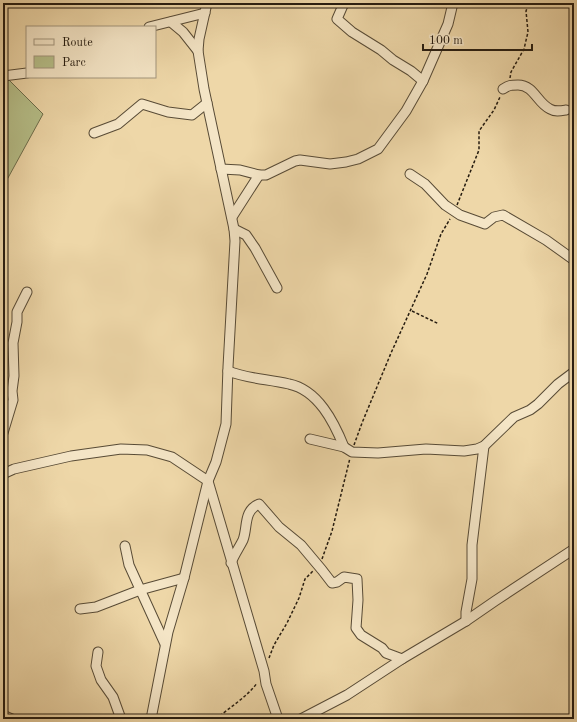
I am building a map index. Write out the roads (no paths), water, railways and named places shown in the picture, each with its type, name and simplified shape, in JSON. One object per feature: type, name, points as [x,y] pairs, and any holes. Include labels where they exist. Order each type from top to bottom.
[{"type":"street","points":[[151,719],[165,644],[184,578],[208,481],[216,462],[226,424],[235,241],[232,217],[207,103],[198,51],[199,39],[207,3]]},
{"type":"street","points":[[344,3],[337,19],[352,32],[381,50],[423,81]]},
{"type":"street","points":[[221,169],[240,170],[260,175],[274,171],[295,161],[300,160],[330,164],[346,162],[358,159],[378,149],[406,111],[423,81],[448,24],[453,3]]},
{"type":"street","points":[[153,26],[205,13]]},
{"type":"street","points":[[171,22],[183,32],[198,51]]},
{"type":"street","points":[[3,76],[26,73]]},
{"type":"street","points":[[503,89],[510,84],[522,85],[528,87],[549,109],[556,111],[566,110]]},
{"type":"street","points":[[94,133],[118,124],[142,104],[168,112],[192,115],[207,103]]},
{"type":"street","points":[[410,174],[425,184],[445,204],[460,215],[485,224],[494,217],[503,215],[546,240],[574,260]]},
{"type":"street","points":[[232,217],[260,175]]},
{"type":"street","points":[[234,228],[246,235],[255,248],[277,288]]},
{"type":"street","points":[[3,433],[13,400],[13,343],[17,322],[17,312],[27,292]]},
{"type":"street","points":[[228,371],[251,379],[290,384],[313,396],[333,422],[348,449]]},
{"type":"street","points":[[310,439],[348,449],[378,453],[426,448],[464,451],[484,446],[514,418],[534,407],[558,384],[574,372]]},
{"type":"street","points":[[466,621],[466,612],[472,579],[472,545],[484,446]]},
{"type":"street","points":[[3,474],[72,456],[122,449],[147,450],[172,457],[208,481],[264,671],[266,684],[278,719]]},
{"type":"street","points":[[231,563],[244,537],[246,520],[254,506],[259,504],[279,527],[301,545],[332,583],[337,582],[344,577],[356,578],[358,600],[356,628],[361,635],[382,648],[386,653],[402,659]]},
{"type":"street","points":[[125,546],[129,565],[165,644]]},
{"type":"street","points":[[301,719],[347,695],[402,659],[466,621],[574,549]]},
{"type":"street","points":[[80,609],[96,607],[140,590],[184,578]]},
{"type":"street","points":[[98,652],[96,666],[101,680],[113,697],[121,719]]},
{"type":"street","points":[[3,716],[12,719]]}]
